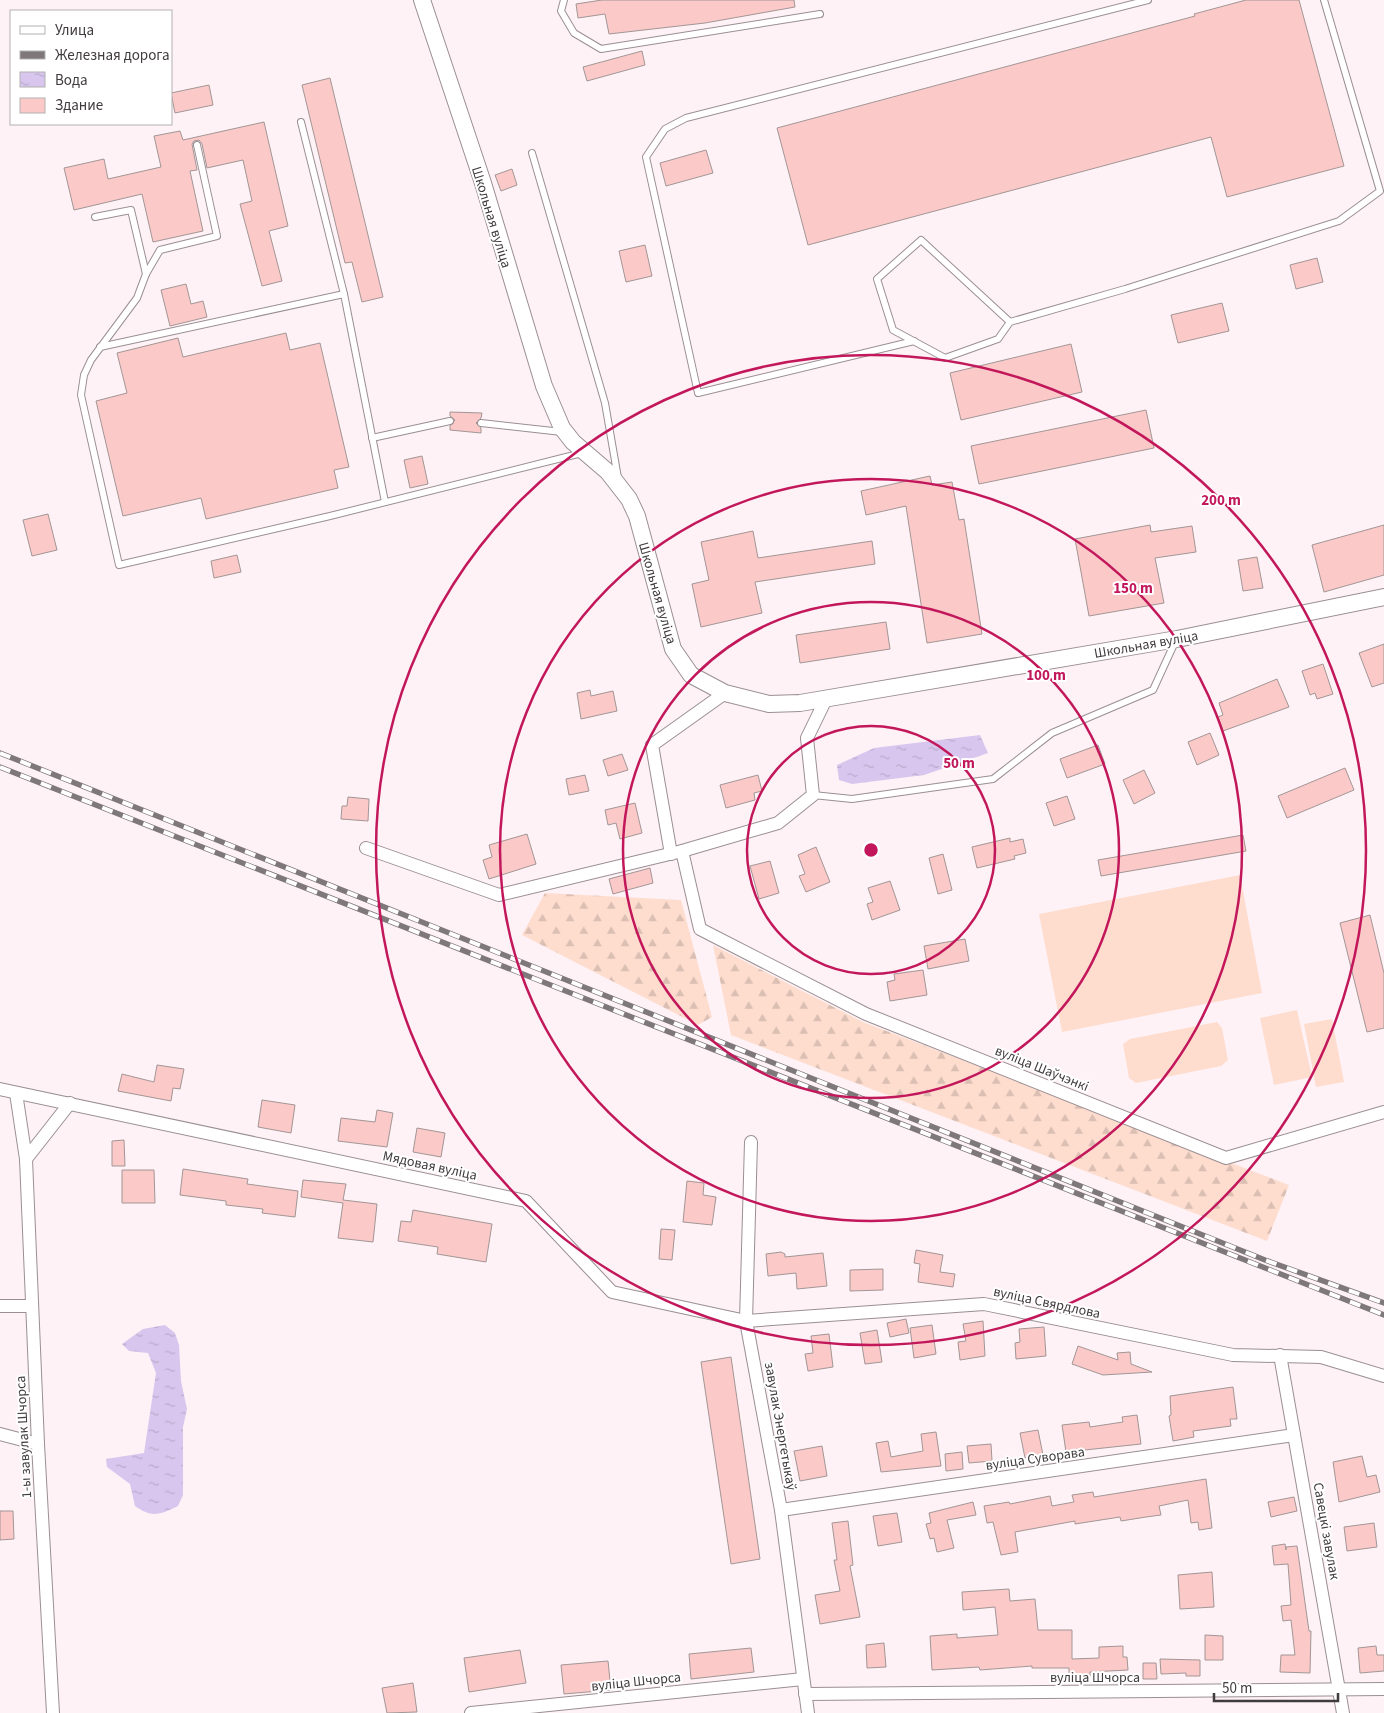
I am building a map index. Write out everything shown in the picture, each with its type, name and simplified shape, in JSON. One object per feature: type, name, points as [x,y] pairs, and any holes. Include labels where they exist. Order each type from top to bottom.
[{"type":"street","name":"Школьная вуліца","points":[[422,0],[483,184],[544,386],[565,432],[584,453],[608,472],[629,499],[636,516],[673,649],[691,675],[725,694],[769,704],[800,704],[1177,639],[1384,597]]},
{"type":"street","points":[[676,853],[652,745],[725,694]]},
{"type":"street","points":[[366,848],[499,895],[676,853],[778,824],[813,795],[807,738],[826,699]]},
{"type":"street","name":"вуліца Шаўчэнкі","points":[[676,853],[700,929],[866,1014],[1226,1158],[1384,1112]]},
{"type":"street","points":[[0,1089],[16,1094]]},
{"type":"street","name":"Мядовая вуліца","points":[[16,1094],[70,1103],[526,1201],[612,1292],[746,1321]]},
{"type":"street","name":"1-ы завулак Шчорса","points":[[16,1094],[26,1159],[31,1306],[53,1713]]},
{"type":"street","points":[[26,1159],[70,1103]]},
{"type":"street","name":"завулак Энергетыкаў","points":[[751,1142],[746,1321],[781,1510],[808,1713]]},
{"type":"street","name":"вуліца Свярдлова","points":[[746,1321],[984,1304],[1233,1355],[1321,1357],[1384,1376]]},
{"type":"street","points":[[0,1306],[31,1306]]},
{"type":"street","name":"Савецкі завулак","points":[[1280,1355],[1343,1713]]},
{"type":"street","points":[[0,1434],[38,1444]]},
{"type":"street","name":"вуліца Суворава","points":[[781,1510],[1294,1435]]},
{"type":"street","name":"вуліца Шчорса","points":[[471,1713],[803,1679]]},
{"type":"street","name":"вуліца Шчорса","points":[[805,1694],[1384,1689]]},
{"type":"lane","points":[[564,0],[561,12],[574,33],[601,49],[820,14]]},
{"type":"lane","points":[[914,341],[698,393],[646,158],[665,130],[686,118],[1148,0]]},
{"type":"lane","points":[[1010,322],[921,240],[877,279],[893,330],[945,358],[998,339],[1010,322],[1125,289],[1339,221],[1380,190],[1324,0]]},
{"type":"lane","points":[[301,122],[344,294],[385,502]]},
{"type":"lane","points":[[197,145],[217,236],[160,250],[146,274],[137,298],[100,348],[84,375],[81,395],[119,564],[584,453]]},
{"type":"lane","points":[[532,153],[605,403],[620,486]]},
{"type":"lane","points":[[95,217],[131,210],[146,274]]},
{"type":"lane","points":[[100,348],[344,294]]},
{"type":"lane","points":[[372,438],[450,421]]},
{"type":"lane","points":[[481,422],[565,432]]},
{"type":"lane","points":[[813,795],[852,799],[993,780],[1052,733],[1153,690],[1177,639]]},
{"type":"green space","points":[[1240,875],[1262,993],[1062,1032],[1039,914]]},
{"type":"green space","points":[[545,893],[681,900],[712,1017],[698,1025],[522,935]]},
{"type":"green space","points":[[713,945],[863,1022],[1289,1185],[1267,1241],[731,1035]]},
{"type":"green space","points":[[1297,1010],[1312,1077],[1274,1085],[1260,1018]]},
{"type":"green space","points":[[1332,1019],[1344,1082],[1316,1087],[1304,1024]]},
{"type":"green space","points":[[1217,1022],[1222,1028],[1228,1060],[1221,1066],[1136,1083],[1129,1078],[1123,1044],[1130,1039]]},
{"type":"water","points":[[980,735],[988,753],[924,775],[852,784],[839,780],[837,765],[874,748]]},
{"type":"water","points":[[165,1325],[175,1333],[179,1345],[181,1381],[187,1409],[183,1427],[183,1495],[178,1506],[161,1513],[151,1514],[135,1506],[130,1484],[107,1467],[106,1459],[144,1453],[156,1373],[148,1353],[129,1351],[122,1344],[143,1329]]},
{"type":"building","points":[[602,0],[794,0],[795,7],[705,23],[609,34],[605,14],[578,18],[576,4]]},
{"type":"building","points":[[1246,0],[1299,0],[1344,166],[1227,197],[1211,137],[808,245],[777,128],[1195,16],[1194,14]]},
{"type":"building","points":[[642,51],[645,65],[587,81],[583,67]]},
{"type":"building","points":[[330,78],[383,297],[362,302],[352,262],[345,263],[302,85]]},
{"type":"building","points":[[209,85],[213,105],[175,113],[172,93]]},
{"type":"building","points":[[264,122],[288,226],[269,231],[282,281],[262,286],[240,204],[252,201],[243,160],[207,168],[202,144],[199,140],[194,141],[192,144],[197,170],[190,171],[203,231],[153,242],[142,194],[74,210],[64,168],[104,159],[108,179],[161,167],[154,136],[180,131],[183,140]]},
{"type":"building","points":[[706,150],[713,173],[666,186],[660,163]]},
{"type":"building","points":[[512,169],[517,185],[501,191],[495,175]]},
{"type":"building","points":[[645,245],[652,276],[626,282],[619,251]]},
{"type":"building","points":[[1317,258],[1323,282],[1296,289],[1290,265]]},
{"type":"building","points":[[186,284],[191,304],[203,301],[207,317],[170,326],[161,290]]},
{"type":"building","points":[[1222,303],[1229,331],[1178,343],[1171,315]]},
{"type":"building","points":[[286,333],[290,350],[320,343],[349,467],[334,470],[338,488],[206,519],[201,498],[123,516],[96,401],[127,393],[117,353],[178,338],[183,357]]},
{"type":"building","points":[[1071,344],[1082,392],[961,420],[950,373]]},
{"type":"building","points":[[1146,410],[1154,448],[979,484],[971,446]]},
{"type":"building","points":[[450,412],[482,413],[481,418],[476,423],[481,428],[481,433],[450,430],[450,426],[455,420],[450,416]]},
{"type":"building","points":[[422,456],[428,484],[410,488],[404,460]]},
{"type":"building","points":[[930,476],[932,485],[952,482],[959,520],[964,519],[982,634],[927,643],[906,506],[866,515],[861,491]]},
{"type":"building","points":[[48,514],[57,550],[32,556],[23,520]]},
{"type":"building","points":[[1150,525],[1151,532],[1192,526],[1196,552],[1155,558],[1164,603],[1089,616],[1075,539]]},
{"type":"building","points":[[1384,525],[1384,575],[1324,592],[1312,545]]},
{"type":"building","points":[[753,531],[758,558],[872,541],[875,564],[755,582],[762,613],[701,627],[692,584],[709,580],[701,542]]},
{"type":"building","points":[[237,555],[241,572],[214,578],[211,561]]},
{"type":"building","points":[[1257,557],[1263,588],[1243,591],[1238,560]]},
{"type":"building","points":[[886,622],[890,649],[800,663],[796,635]]},
{"type":"building","points":[[1384,644],[1384,683],[1372,687],[1359,653]]},
{"type":"building","points":[[1323,664],[1333,694],[1317,699],[1315,693],[1310,695],[1302,671]]},
{"type":"building","points":[[1277,679],[1289,707],[1223,731],[1218,717],[1223,715],[1219,703]]},
{"type":"building","points":[[590,690],[591,696],[613,691],[617,711],[581,719],[577,693]]},
{"type":"building","points":[[1210,733],[1219,755],[1197,765],[1188,742]]},
{"type":"building","points":[[1098,745],[1105,764],[1067,778],[1060,759]]},
{"type":"building","points":[[622,754],[628,770],[608,776],[603,760]]},
{"type":"building","points":[[1345,768],[1354,790],[1287,818],[1278,796]]},
{"type":"building","points":[[1144,770],[1155,793],[1134,804],[1123,780]]},
{"type":"building","points":[[585,775],[589,791],[569,795],[566,779]]},
{"type":"building","points":[[758,775],[762,791],[754,793],[755,800],[726,808],[720,785]]},
{"type":"building","points":[[1067,796],[1075,819],[1054,826],[1046,803]]},
{"type":"building","points":[[348,797],[369,799],[368,821],[341,819],[342,806],[347,806]]},
{"type":"building","points":[[635,803],[642,833],[620,839],[616,823],[608,825],[605,810]]},
{"type":"building","points":[[527,834],[536,864],[489,879],[483,860],[492,857],[489,845]]},
{"type":"building","points":[[1243,835],[1246,851],[1101,876],[1098,860]]},
{"type":"building","points":[[1010,838],[1010,842],[1023,839],[1026,853],[1014,856],[1015,859],[977,868],[972,847]]},
{"type":"building","points":[[816,847],[830,882],[806,892],[799,876],[805,874],[798,855]]},
{"type":"building","points":[[943,854],[952,890],[938,894],[929,858]]},
{"type":"building","points":[[770,861],[779,893],[759,899],[750,866]]},
{"type":"building","points":[[650,868],[653,883],[613,894],[609,879]]},
{"type":"building","points":[[890,881],[900,910],[872,920],[867,904],[873,902],[868,888]]},
{"type":"building","points":[[1370,915],[1384,973],[1384,1028],[1367,1032],[1340,923]]},
{"type":"building","points":[[965,939],[969,961],[928,969],[924,946]]},
{"type":"building","points":[[923,970],[927,995],[890,1001],[887,982],[895,980],[894,974]]},
{"type":"building","points":[[157,1065],[184,1069],[180,1089],[173,1088],[171,1101],[118,1091],[122,1074],[154,1082]]},
{"type":"building","points":[[262,1100],[295,1105],[291,1133],[258,1127]]},
{"type":"building","points":[[377,1110],[393,1113],[387,1147],[338,1141],[341,1118],[375,1122]]},
{"type":"building","points":[[417,1128],[445,1133],[441,1157],[413,1152]]},
{"type":"building","points":[[124,1140],[125,1166],[112,1166],[112,1141]]},
{"type":"building","points":[[183,1169],[248,1179],[247,1184],[298,1191],[295,1217],[262,1213],[263,1209],[226,1205],[226,1201],[180,1195]]},
{"type":"building","points":[[122,1170],[154,1170],[155,1203],[122,1203]]},
{"type":"building","points":[[303,1180],[346,1184],[343,1200],[377,1204],[373,1242],[338,1238],[343,1203],[301,1197]]},
{"type":"building","points":[[687,1181],[704,1183],[703,1195],[716,1197],[712,1225],[683,1222]]},
{"type":"building","points":[[413,1210],[492,1224],[486,1262],[437,1254],[438,1247],[398,1241],[401,1221],[411,1222]]},
{"type":"building","points":[[661,1229],[675,1230],[672,1260],[659,1259]]},
{"type":"building","points":[[916,1250],[943,1255],[940,1272],[955,1274],[953,1287],[918,1282],[920,1264],[914,1263]]},
{"type":"building","points":[[781,1252],[785,1254],[785,1257],[823,1253],[827,1286],[797,1289],[796,1273],[768,1276],[766,1254]]},
{"type":"building","points":[[883,1269],[883,1290],[850,1291],[850,1270]]},
{"type":"building","points":[[906,1319],[909,1333],[890,1337],[887,1323]]},
{"type":"building","points":[[983,1321],[985,1356],[960,1360],[958,1342],[966,1341],[963,1324]]},
{"type":"building","points":[[932,1325],[936,1354],[914,1358],[910,1328]]},
{"type":"building","points":[[1044,1327],[1046,1356],[1016,1359],[1015,1343],[1020,1342],[1019,1329]]},
{"type":"building","points":[[877,1330],[882,1362],[865,1364],[860,1333]]},
{"type":"building","points":[[829,1334],[833,1367],[808,1371],[805,1354],[813,1353],[811,1336]]},
{"type":"building","points":[[1078,1346],[1118,1360],[1117,1353],[1130,1352],[1131,1364],[1152,1372],[1103,1375],[1072,1364]]},
{"type":"building","points":[[731,1357],[760,1559],[731,1564],[701,1362]]},
{"type":"building","points":[[1233,1387],[1237,1419],[1230,1419],[1231,1426],[1193,1431],[1194,1437],[1173,1441],[1169,1416],[1171,1415],[1170,1396]]},
{"type":"building","points":[[1137,1415],[1141,1444],[1066,1452],[1062,1425],[1089,1422],[1090,1427],[1123,1422],[1122,1417]]},
{"type":"building","points":[[1038,1430],[1043,1455],[1025,1458],[1020,1433]]},
{"type":"building","points":[[936,1432],[941,1466],[881,1472],[876,1443],[888,1441],[891,1457],[923,1451],[921,1434]]},
{"type":"building","points":[[991,1444],[992,1461],[969,1463],[967,1446]]},
{"type":"building","points":[[822,1446],[827,1476],[800,1481],[794,1451]]},
{"type":"building","points":[[962,1452],[963,1469],[946,1471],[945,1454]]},
{"type":"building","points":[[1362,1456],[1367,1477],[1376,1475],[1380,1492],[1339,1502],[1333,1462]]},
{"type":"building","points":[[1206,1479],[1212,1528],[1199,1530],[1198,1522],[1191,1523],[1188,1500],[1159,1506],[1161,1515],[1121,1521],[1120,1517],[1075,1524],[1075,1521],[1015,1532],[1018,1552],[1001,1555],[993,1522],[987,1523],[984,1506],[1009,1502],[1010,1504],[1050,1496],[1052,1506],[1074,1502],[1072,1495],[1093,1492],[1094,1497]]},
{"type":"building","points":[[1294,1497],[1297,1511],[1271,1517],[1268,1502]]},
{"type":"building","points":[[973,1502],[976,1515],[947,1520],[954,1548],[937,1552],[934,1538],[930,1539],[926,1524],[931,1523],[929,1513]]},
{"type":"building","points":[[0,1511],[13,1511],[14,1539],[0,1540]]},
{"type":"building","points":[[897,1513],[902,1542],[878,1546],[873,1516]]},
{"type":"building","points":[[848,1521],[853,1565],[850,1566],[860,1617],[820,1624],[815,1595],[840,1591],[834,1560],[837,1560],[832,1523]]},
{"type":"building","points":[[1374,1523],[1377,1547],[1347,1551],[1344,1527]]},
{"type":"building","points":[[1285,1544],[1286,1550],[1286,1547],[1297,1546],[1309,1631],[1311,1631],[1310,1673],[1280,1672],[1281,1655],[1295,1655],[1291,1620],[1283,1621],[1281,1606],[1291,1605],[1288,1564],[1274,1565],[1272,1546]]},
{"type":"building","points":[[1212,1572],[1214,1607],[1180,1609],[1178,1575]]},
{"type":"building","points":[[1009,1589],[1010,1601],[1035,1599],[1038,1630],[1072,1630],[1072,1659],[1099,1658],[1099,1647],[1123,1646],[1123,1657],[1127,1657],[1128,1670],[1090,1672],[1090,1676],[1069,1676],[1069,1668],[1032,1668],[1032,1666],[980,1670],[979,1667],[932,1670],[930,1636],[957,1634],[957,1638],[998,1635],[995,1607],[963,1610],[962,1592]]},
{"type":"building","points":[[1205,1635],[1223,1636],[1223,1660],[1205,1660]]},
{"type":"building","points":[[884,1643],[886,1667],[867,1668],[866,1645]]},
{"type":"building","points":[[1376,1646],[1377,1655],[1384,1655],[1384,1671],[1360,1673],[1358,1648]]},
{"type":"building","points":[[751,1648],[754,1672],[691,1679],[689,1654]]},
{"type":"building","points":[[520,1650],[526,1683],[469,1692],[464,1658]]},
{"type":"building","points":[[1160,1659],[1200,1660],[1200,1676],[1186,1676],[1186,1673],[1161,1674]]},
{"type":"building","points":[[608,1661],[611,1690],[564,1694],[561,1665]]},
{"type":"building","points":[[1143,1663],[1156,1663],[1157,1679],[1143,1679]]},
{"type":"building","points":[[413,1683],[417,1712],[387,1713],[382,1688]]},
{"type":"railway","points":[[0,753],[1265,1260],[1384,1303]]},
{"type":"railway","points":[[0,767],[1384,1315]]}]
